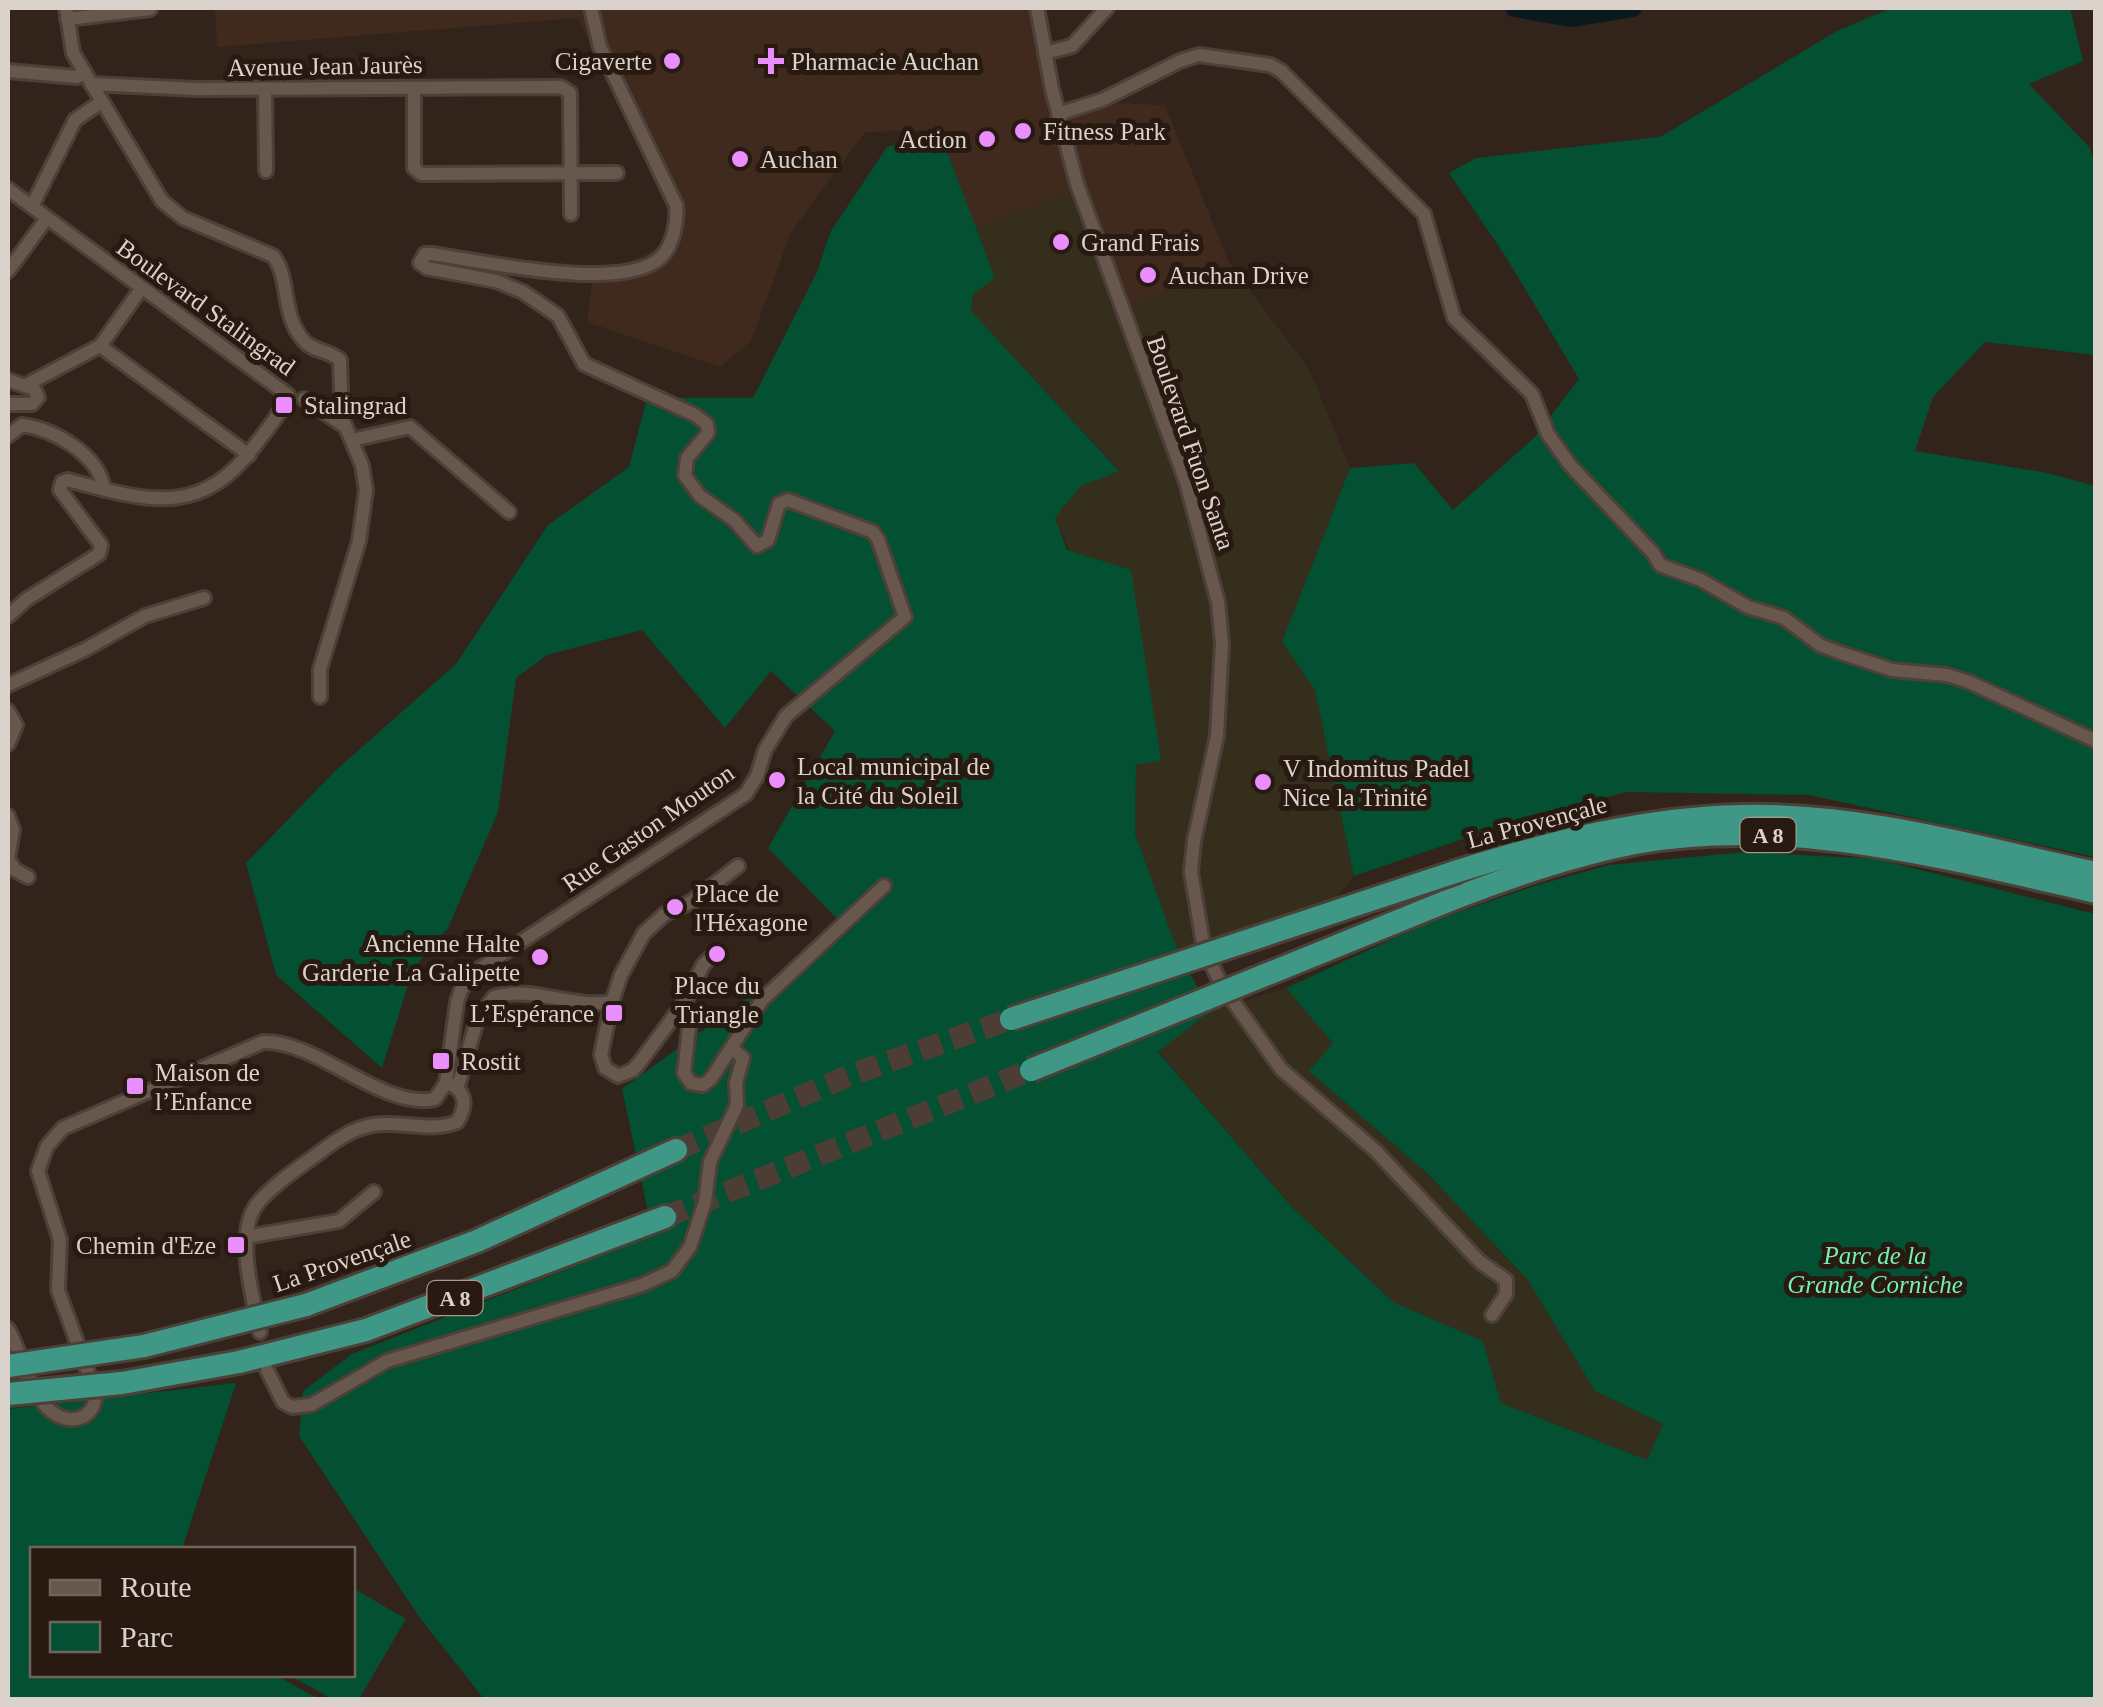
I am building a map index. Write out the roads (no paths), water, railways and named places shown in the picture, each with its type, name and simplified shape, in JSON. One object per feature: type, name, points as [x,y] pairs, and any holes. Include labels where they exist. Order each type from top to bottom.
[{"type":"highway","name":"La Provençale","points":[[1011,1019],[1552,842],[1616,828],[1744,816],[1826,820],[1891,829],[2096,873]]},
{"type":"highway","name":"La Provençale","points":[[1031,1070],[1530,871],[1590,853],[1675,838],[1726,834],[1876,845],[2096,892]]},
{"type":"highway","name":"La Provençale","points":[[8,1366],[144,1346],[306,1305],[477,1241],[676,1150]]},
{"type":"highway","name":"A 8","points":[[8,1394],[122,1383],[239,1362],[366,1330],[665,1217]]},
{"type":"street","name":"Rue Gaston Mouton","points":[[448,1088],[454,1013],[461,990],[474,972],[746,794],[765,750],[786,716],[905,617],[873,532],[788,500],[779,504],[768,540],[757,546],[734,520],[700,496],[686,476],[687,458],[708,434],[707,424],[584,364],[558,316],[523,292],[496,281],[428,268],[420,263],[425,254],[432,254],[600,275],[638,268],[662,258],[676,222],[676,204],[592,8]]},
{"type":"street","name":"Boulevard Fuon Santa","points":[[1038,8],[1076,184],[1186,482],[1218,602],[1222,643],[1217,736],[1194,841],[1192,872],[1204,949],[1221,984],[1281,1069],[1376,1151],[1480,1262],[1506,1280],[1506,1294],[1492,1315]]},
{"type":"street","points":[[1045,53],[1072,46],[1107,8]]},
{"type":"street","points":[[150,9],[67,13],[73,52],[168,208],[183,218],[264,250],[277,260],[286,309],[299,334],[312,348],[340,360],[343,425]]},
{"type":"street","points":[[1058,114],[1102,100],[1180,60],[1200,55],[1270,65],[1281,71],[1424,214],[1454,318],[1532,394],[1548,434],[1570,464],[1653,553],[1660,566],[1701,580],[1748,607],[1784,618],[1820,645],[1841,654],[1892,670],[1928,672],[1970,682],[2096,741]]},
{"type":"street","name":"Avenue Jean Jaurès","points":[[8,71],[88,78],[136,88],[561,87],[570,93],[572,173]]},
{"type":"street","points":[[414,88],[414,168],[421,174],[617,173]]},
{"type":"street","points":[[265,90],[266,171]]},
{"type":"street","points":[[32,206],[74,120],[101,102]]},
{"type":"street","points":[[572,173],[572,214]]},
{"type":"street","name":"Boulevard Stalingrad","points":[[8,189],[286,391],[287,399],[249,455],[222,482],[182,498],[148,499],[68,480],[62,482],[60,490],[98,542],[99,554],[27,599],[8,616]]},
{"type":"street","points":[[8,271],[47,218]]},
{"type":"street","points":[[26,385],[100,346],[141,289]]},
{"type":"street","points":[[100,346],[249,455]]},
{"type":"street","points":[[8,380],[37,393],[36,401],[8,404]]},
{"type":"street","points":[[304,399],[343,425],[352,440],[366,486],[359,541],[320,668],[320,697]]},
{"type":"street","points":[[8,436],[22,426],[47,431],[96,468],[104,490]]},
{"type":"street","points":[[352,440],[410,428],[509,512]]},
{"type":"street","points":[[8,684],[86,649],[146,616],[204,598]]},
{"type":"street","points":[[8,711],[16,726],[8,744]]},
{"type":"street","points":[[8,816],[14,830],[8,860],[28,877]]},
{"type":"street","points":[[714,954],[633,1070],[618,1076],[610,1073],[601,1062],[612,1002],[621,975],[644,933],[665,914],[691,902],[738,866]]},
{"type":"street","points":[[682,1005],[690,1020],[686,1079],[707,1083],[762,1000],[884,886]]},
{"type":"street","points":[[8,1329],[43,1405],[69,1419],[85,1416],[95,1398],[94,1388],[58,1290],[60,1240],[38,1171],[47,1146],[76,1120],[263,1042],[291,1046],[400,1095],[427,1101],[448,1088],[478,1017],[494,997],[514,995],[574,1004],[612,1002]]},
{"type":"street","points":[[267,1370],[283,1402],[292,1407],[311,1405],[387,1360],[642,1285],[672,1271],[690,1247],[705,1202],[710,1162],[737,1106],[736,1083],[743,1058],[732,1048]]},
{"type":"street","points":[[260,1332],[246,1237],[251,1213],[258,1202],[301,1166],[361,1128],[385,1124],[433,1128],[452,1125],[461,1118],[463,1093],[448,1088]]},
{"type":"street","points":[[246,1237],[339,1221],[374,1192]]},
{"type":"waterway","points":[[1514,8],[1570,18],[1633,8]]},
{"type":"tunnel","points":[[676,1150],[853,1074],[1011,1019]]},
{"type":"tunnel","points":[[665,1217],[1031,1070]]},
{"type":"place","name":"Cigaverte","points":[[672,61]]},
{"type":"place","name":"Pharmacie Auchan","points":[[771,61]]},
{"type":"place","name":"Fitness Park","points":[[1023,131]]},
{"type":"place","name":"Action","points":[[987,139]]},
{"type":"place","name":"Auchan","points":[[740,159]]},
{"type":"place","name":"Grand Frais","points":[[1061,242]]},
{"type":"place","name":"Auchan Drive","points":[[1148,275]]},
{"type":"place","name":"Stalingrad","points":[[284,405]]},
{"type":"place","name":"Local municipal de la Cité du Soleil","points":[[777,780]]},
{"type":"place","name":"V Indomitus Padel Nice la Trinité","points":[[1263,782]]},
{"type":"place","name":"Place de l'Héxagone","points":[[675,907]]},
{"type":"place","name":"Place du Triangle","points":[[717,954]]},
{"type":"place","name":"Ancienne Halte Garderie La Galipette","points":[[540,957]]},
{"type":"place","name":"L’Espérance","points":[[614,1013]]},
{"type":"place","name":"Rostit","points":[[441,1061]]},
{"type":"place","name":"Maison de l’Enfance","points":[[135,1086]]},
{"type":"place","name":"Chemin d'Eze","points":[[236,1245]]},
{"type":"park label","name":"Parc de la Grande Corniche","points":[[1875,1270]]}]
